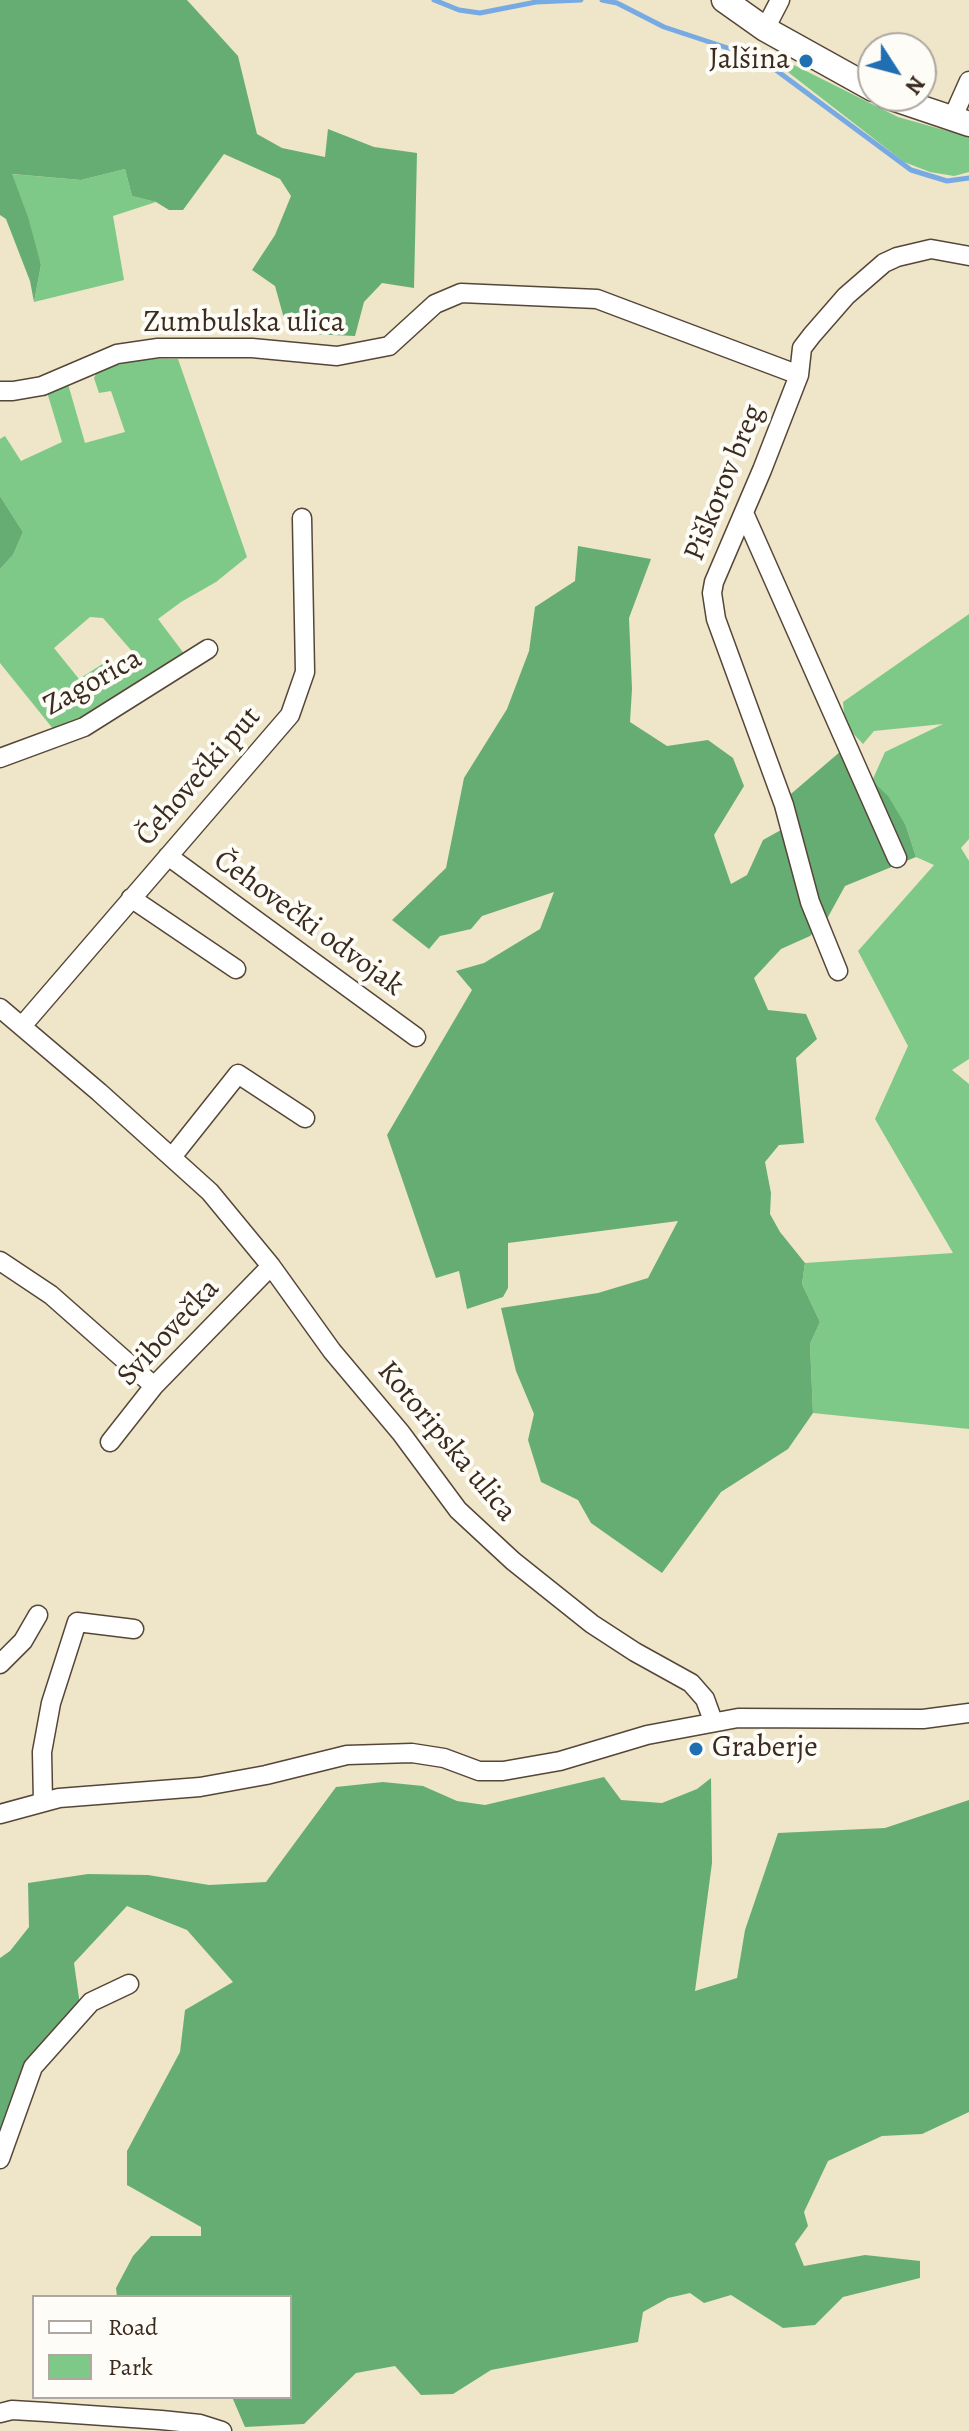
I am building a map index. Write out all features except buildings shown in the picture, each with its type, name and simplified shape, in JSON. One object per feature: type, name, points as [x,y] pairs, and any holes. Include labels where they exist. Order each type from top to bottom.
[{"type":"main road","points":[[724,0],[765,29],[857,80]]},
{"type":"main road","points":[[934,112],[964,122]]},
{"type":"street","points":[[765,29],[780,0]]},
{"type":"street","points":[[964,122],[969,81]]},
{"type":"street","name":"Piškorov breg","points":[[838,971],[810,902],[784,805],[716,619],[712,593],[714,582],[799,375],[802,348],[812,335],[846,296],[884,263],[931,249],[969,256]]},
{"type":"street","name":"Zumbulska ulica","points":[[0,391],[42,386],[117,354],[158,348],[252,348],[337,356],[389,346],[435,304],[461,293],[597,299],[799,375]]},
{"type":"street","points":[[744,513],[897,858]]},
{"type":"street","name":"Čehovečki put","points":[[22,1026],[290,715],[305,672],[302,518]]},
{"type":"street","name":"Zagorica","points":[[0,758],[84,727],[208,649]]},
{"type":"street","name":"Čehovečki odvojak","points":[[168,856],[416,1037]]},
{"type":"street","points":[[131,898],[236,969]]},
{"type":"street","name":"Kotoripska ulica","points":[[2,1017],[22,1026],[210,1192],[271,1266],[332,1351],[401,1433],[458,1510],[513,1561],[592,1624],[691,1683],[705,1699],[713,1721]]},
{"type":"street","points":[[172,1157],[238,1074],[305,1118]]},
{"type":"street","points":[[0,1261],[51,1295],[154,1386]]},
{"type":"street","name":"Svibovečka","points":[[110,1442],[154,1386],[271,1266]]},
{"type":"street","points":[[0,1664],[23,1641],[38,1615]]},
{"type":"street","points":[[43,1802],[42,1752],[51,1703],[77,1622],[134,1629]]},
{"type":"street","points":[[0,1814],[43,1802],[98,1793],[200,1787],[347,1755],[412,1753],[444,1758],[479,1771],[503,1771],[560,1761],[621,1741],[713,1721],[763,1717],[923,1719],[969,1713]]},
{"type":"street","points":[[0,2159],[33,2067],[91,2002],[129,1984]]},
{"type":"street","points":[[0,2413],[12,2410],[161,2420],[200,2424],[222,2431]]},
{"type":"green space","points":[[0,0],[187,0],[238,56],[257,134],[282,148],[325,157],[328,129],[374,147],[417,153],[414,288],[382,283],[364,302],[355,336],[288,333],[275,286],[252,270],[275,235],[291,196],[280,179],[224,154],[183,210],[169,210],[156,202],[132,196],[125,169],[81,180],[12,174],[41,265],[34,302],[30,281],[6,219],[0,215]]},
{"type":"green space","points":[[790,63],[857,96],[857,112],[888,112],[969,137],[969,172],[954,176],[930,172],[904,162],[784,69]]},
{"type":"green space","points":[[125,169],[132,196],[156,202],[113,216],[124,280],[34,302],[41,265],[11,174],[81,180]]},
{"type":"green space","points":[[138,358],[178,359],[247,557],[216,582],[158,619],[185,655],[102,711],[54,730],[0,663],[0,569],[13,555],[23,532],[0,496],[0,439],[5,436],[21,461],[62,442],[47,392],[68,384],[85,443],[125,432],[111,391],[99,393],[94,378],[97,372]],"holes":[[[90,617],[103,618],[137,657],[114,674],[104,663],[79,679],[54,648]]]},
{"type":"green space","points":[[0,496],[23,532],[13,555],[0,569]]},
{"type":"green space","points":[[578,546],[651,559],[629,618],[630,722],[667,746],[708,740],[733,758],[744,786],[714,835],[731,884],[747,875],[763,840],[788,826],[778,805],[841,751],[888,796],[906,826],[916,857],[845,886],[828,917],[810,936],[781,949],[754,978],[768,1010],[806,1014],[817,1039],[796,1058],[804,1143],[779,1145],[765,1162],[771,1193],[770,1214],[805,1263],[802,1284],[820,1322],[810,1344],[813,1413],[788,1449],[721,1492],[662,1573],[591,1523],[578,1500],[541,1482],[528,1440],[534,1414],[516,1371],[501,1308],[598,1293],[648,1278],[678,1221],[508,1243],[508,1288],[503,1297],[467,1309],[459,1271],[436,1278],[387,1135],[472,990],[456,971],[484,963],[540,929],[554,892],[482,916],[471,929],[440,936],[429,949],[392,920],[446,868],[464,778],[507,709],[529,651],[535,607],[575,581]]},
{"type":"green space","points":[[969,614],[969,839],[961,848],[969,861],[969,1059],[952,1070],[969,1084],[969,1429],[813,1413],[810,1344],[820,1322],[802,1284],[805,1263],[953,1253],[875,1119],[908,1046],[858,951],[934,865],[916,857],[906,826],[872,781],[885,752],[943,724],[874,731],[863,744],[845,725],[843,702]]},
{"type":"green space","points":[[604,1777],[621,1800],[662,1803],[697,1789],[711,1778],[712,1863],[695,1991],[737,1978],[745,1930],[778,1833],[885,1828],[969,1800],[969,2112],[922,2134],[882,2136],[828,2161],[804,2212],[808,2226],[795,2244],[804,2266],[865,2255],[920,2261],[920,2278],[843,2297],[815,2325],[783,2328],[731,2295],[704,2303],[690,2293],[668,2298],[643,2312],[638,2342],[491,2370],[453,2394],[421,2395],[395,2366],[356,2373],[304,2424],[245,2427],[233,2399],[292,2399],[292,2295],[117,2295],[116,2288],[133,2256],[151,2236],[201,2236],[201,2227],[127,2185],[127,2151],[180,2052],[185,2010],[233,1982],[187,1930],[127,1906],[74,1963],[80,2005],[26,2063],[0,2130],[0,1958],[10,1951],[29,1927],[28,1883],[88,1874],[148,1875],[209,1885],[266,1882],[336,1787],[383,1782],[423,1786],[457,1801],[485,1805]]},
{"type":"waterway","points":[[434,0],[459,10],[480,13],[536,2],[581,0]]},
{"type":"waterway","points":[[602,0],[617,3],[664,27],[761,59],[911,170],[947,181],[969,178]]},
{"type":"place","name":"Jalšina","points":[[806,61]]},
{"type":"place","name":"Graberje","points":[[696,1749]]}]
